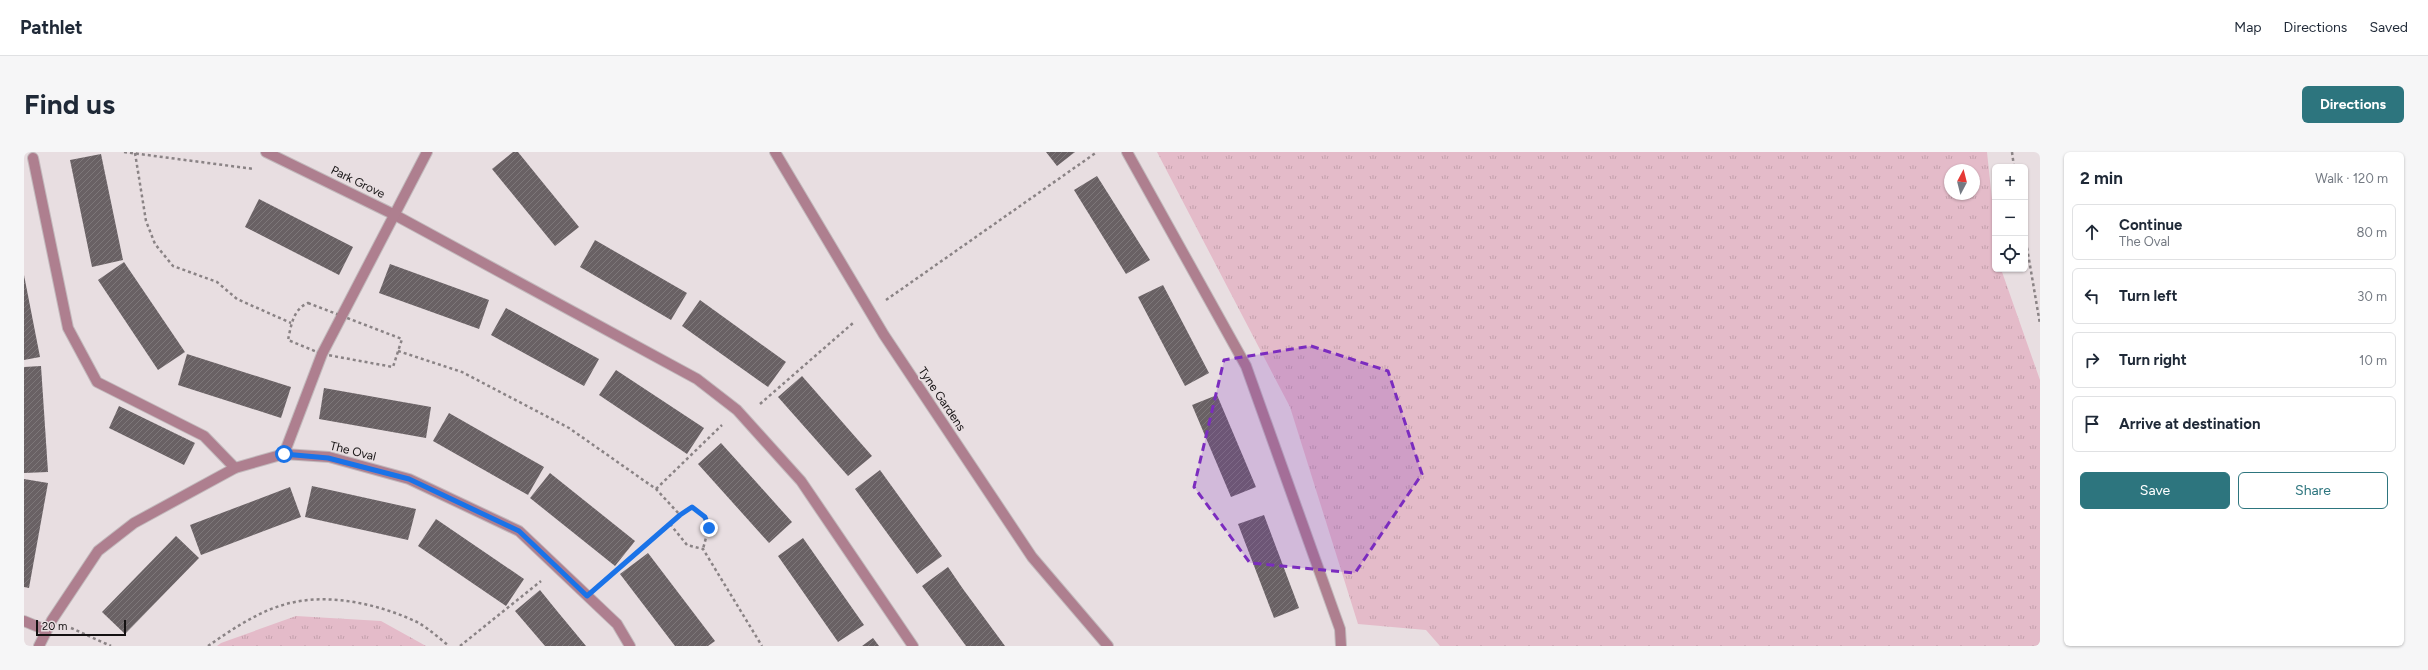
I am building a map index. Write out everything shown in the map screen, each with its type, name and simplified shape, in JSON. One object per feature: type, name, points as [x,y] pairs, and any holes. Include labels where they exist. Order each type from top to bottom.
[{"type":"street","name":"Park Grove","points":[[266,152],[395,215],[697,380],[737,410],[801,481],[913,646]]},
{"type":"street","points":[[284,454],[322,354],[427,152]]},
{"type":"street","name":"Tyne Gardens","points":[[775,152],[869,309],[1032,556],[1108,646]]},
{"type":"street","points":[[1127,152],[1246,366],[1340,629],[1341,646]]},
{"type":"street","points":[[33,158],[68,328],[97,382],[204,436],[235,468]]},
{"type":"street","name":"The Oval","points":[[39,646],[52,620],[98,551],[134,523],[235,468],[284,454],[328,458],[409,479],[519,531],[617,624],[630,646]]},
{"type":"street","points":[[24,621],[46,630]]},
{"type":"path","points":[[124,152],[257,170]]},
{"type":"path","points":[[656,489],[737,410],[758,405],[869,309],[898,294],[1097,152]]},
{"type":"path","points":[[2012,152],[2014,164]]},
{"type":"path","points":[[135,153],[146,221],[155,244],[173,266],[217,282],[237,299],[291,323]]},
{"type":"path","points":[[2028,254],[2040,324]]},
{"type":"path","points":[[398,351],[462,372],[569,428],[656,489],[680,515]]},
{"type":"path","points":[[587,596],[680,515],[692,507],[705,517],[709,528],[703,549]]},
{"type":"path","points":[[670,524],[687,545],[703,549],[762,646]]},
{"type":"path","points":[[460,646],[557,568]]},
{"type":"path","points":[[208,646],[232,630],[268,610],[295,602],[333,600],[373,606],[418,623],[449,646]]},
{"type":"path","points":[[52,620],[111,646]]},
{"type":"highlighted area","points":[[1311,346],[1388,371],[1422,474],[1355,573],[1250,563],[1194,487],[1224,360]]},
{"type":"green space","points":[[1157,152],[1987,152],[1992,200],[1992,272],[2002,272],[2040,380],[2040,646],[1440,646],[1426,630],[1358,624],[1290,407]]},
{"type":"green space","points":[[296,616],[381,621],[426,646],[217,646],[221,643]]},
{"type":"building","points":[[513,152],[518,152],[579,227],[555,246],[492,169]]},
{"type":"building","points":[[1046,152],[1075,152],[1057,166]]},
{"type":"building","points":[[101,154],[123,260],[92,267],[70,160]]},
{"type":"building","points":[[1097,176],[1150,260],[1126,274],[1074,190]]},
{"type":"building","points":[[259,199],[353,247],[339,275],[245,227]]},
{"type":"building","points":[[595,240],[687,293],[671,320],[580,267]]},
{"type":"building","points":[[124,262],[185,352],[158,370],[98,280]]},
{"type":"building","points":[[390,264],[489,300],[479,329],[379,293]]},
{"type":"building","points":[[24,275],[40,357],[24,360]]},
{"type":"building","points":[[1163,285],[1209,373],[1185,386],[1138,297]]},
{"type":"building","points":[[700,300],[786,362],[768,387],[682,326]]},
{"type":"building","points":[[506,308],[599,359],[584,386],[491,335]]},
{"type":"building","points":[[187,354],[291,387],[281,418],[178,385]]},
{"type":"building","points":[[41,366],[48,472],[24,473],[24,367]]},
{"type":"building","points":[[616,370],[704,428],[687,454],[599,395]]},
{"type":"building","points":[[802,376],[872,456],[848,476],[778,397]]},
{"type":"building","points":[[324,388],[431,407],[426,438],[319,419]]},
{"type":"building","points":[[1217,395],[1256,487],[1231,497],[1192,405]]},
{"type":"building","points":[[119,406],[195,443],[184,465],[109,428]]},
{"type":"building","points":[[449,413],[544,467],[528,495],[433,441]]},
{"type":"building","points":[[721,443],[792,522],[769,543],[698,464]]},
{"type":"building","points":[[880,470],[942,556],[917,574],[855,489]]},
{"type":"building","points":[[550,473],[635,541],[615,566],[530,498]]},
{"type":"building","points":[[24,479],[48,483],[29,588],[24,587]]},
{"type":"building","points":[[312,486],[416,509],[408,540],[305,517]]},
{"type":"building","points":[[290,487],[301,517],[201,555],[190,525]]},
{"type":"building","points":[[1264,515],[1299,608],[1274,618],[1238,524]]},
{"type":"building","points":[[436,519],[524,579],[506,606],[418,546]]},
{"type":"building","points":[[176,536],[199,558],[125,634],[102,612]]},
{"type":"building","points":[[803,538],[864,625],[838,642],[778,556]]},
{"type":"building","points":[[648,553],[715,641],[708,646],[675,646],[620,574]]},
{"type":"building","points":[[948,567],[1005,646],[966,646],[922,586]]},
{"type":"building","points":[[540,590],[586,646],[545,646],[515,611]]},
{"type":"building","points":[[873,638],[879,646],[862,646]]},
{"type":"route","points":[[284,454],[328,458],[409,479],[519,531],[587,596],[680,515],[692,507],[705,517],[709,528]]}]
